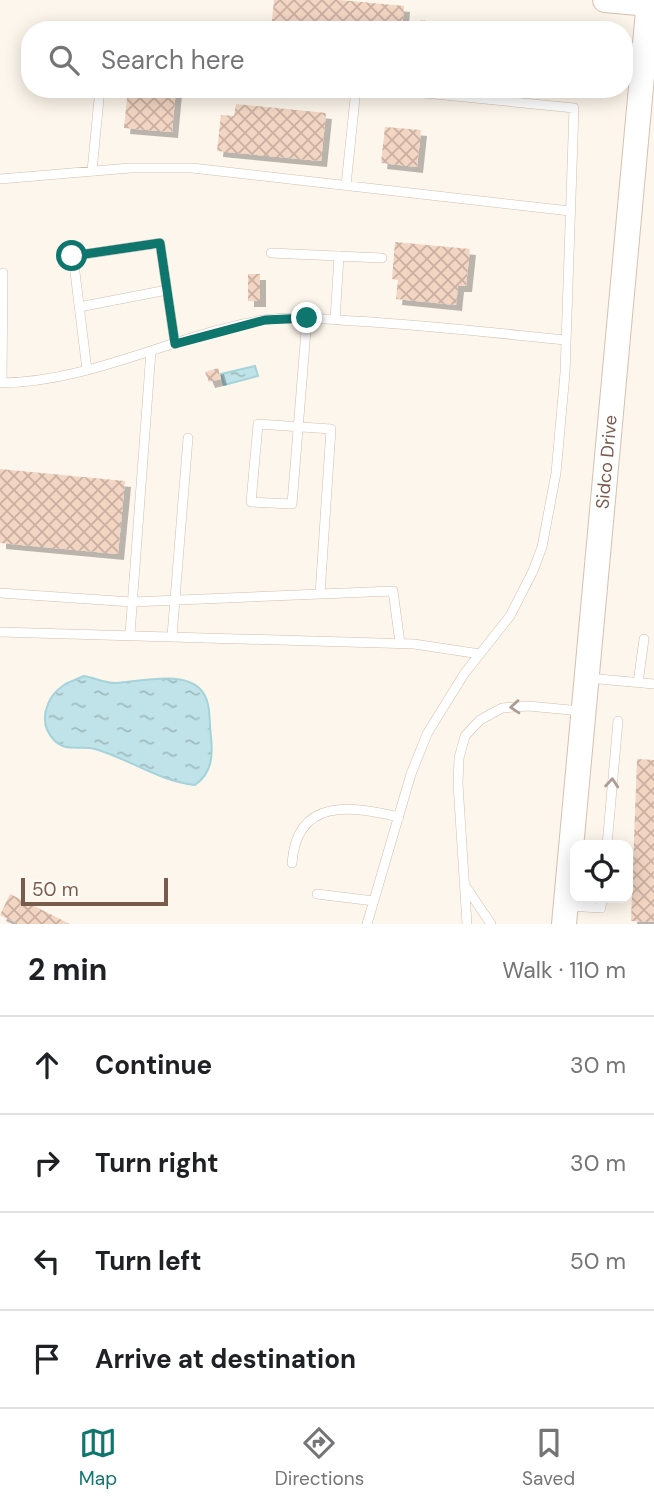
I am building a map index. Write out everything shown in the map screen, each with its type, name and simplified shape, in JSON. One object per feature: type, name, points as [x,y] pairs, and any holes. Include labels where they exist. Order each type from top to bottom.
[{"type":"street","points":[[605,0],[649,2]]},
{"type":"street","name":"Sidco Drive","points":[[564,915],[649,2]]},
{"type":"lane","points":[[92,171],[99,98]]},
{"type":"lane","points":[[346,185],[355,98]]},
{"type":"lane","points":[[367,924],[411,774],[427,734],[450,695],[510,616],[533,571],[542,547],[556,473],[566,340],[574,108],[482,98]]},
{"type":"lane","points":[[0,179],[92,171],[192,167],[570,211]]},
{"type":"lane","points":[[87,370],[72,256],[160,243],[175,344]]},
{"type":"lane","points":[[271,253],[382,258]]},
{"type":"lane","points":[[335,320],[339,256]]},
{"type":"lane","points":[[2,273],[1,383],[59,378],[265,320],[307,318],[566,340]]},
{"type":"lane","points":[[79,307],[167,290]]},
{"type":"lane","points":[[307,318],[299,427],[292,504],[251,502],[258,424],[299,427],[331,429],[320,594]]},
{"type":"lane","points":[[130,635],[151,351]]},
{"type":"lane","points":[[172,636],[188,438]]},
{"type":"lane","points":[[0,593],[132,602],[393,591],[400,643]]},
{"type":"lane","points":[[0,632],[400,643],[480,654]]},
{"type":"lane","points":[[638,683],[644,639]]},
{"type":"lane","points":[[586,678],[654,684]]},
{"type":"lane","points":[[467,924],[458,784],[459,758],[465,736],[480,720],[502,708],[528,706],[583,712]]},
{"type":"lane","points":[[607,840],[618,721]]},
{"type":"lane","points":[[292,863],[293,850],[299,836],[320,813],[362,808],[399,817]]},
{"type":"lane","points":[[465,886],[491,924]]},
{"type":"lane","points":[[317,894],[374,901]]},
{"type":"lane","points":[[564,915],[601,908],[602,903]]},
{"type":"water","points":[[255,366],[258,376],[224,385],[221,374]]},
{"type":"water","points":[[84,676],[116,683],[176,679],[197,686],[208,704],[212,744],[210,764],[201,780],[195,785],[182,783],[108,753],[90,748],[64,746],[54,740],[46,726],[48,703],[64,685]]},
{"type":"building","points":[[274,0],[340,0],[404,6],[403,21],[272,21]]},
{"type":"building","points":[[127,98],[175,98],[172,132],[124,128]]},
{"type":"building","points":[[236,104],[326,113],[321,161],[217,151],[221,115],[234,116]]},
{"type":"building","points":[[385,127],[421,130],[417,167],[381,163]]},
{"type":"building","points":[[395,242],[470,249],[466,286],[458,286],[456,305],[396,299],[398,280],[392,279]]},
{"type":"building","points":[[248,274],[260,274],[260,301],[248,301]]},
{"type":"building","points":[[218,368],[221,379],[209,382],[205,372]]},
{"type":"building","points":[[0,469],[125,481],[118,554],[0,543]]},
{"type":"building","points":[[637,759],[654,760],[654,922],[631,921]]},
{"type":"building","points":[[10,894],[70,924],[19,924],[0,915]]},
{"type":"route","points":[[72,256],[160,243],[175,344],[265,320],[307,318]]}]
